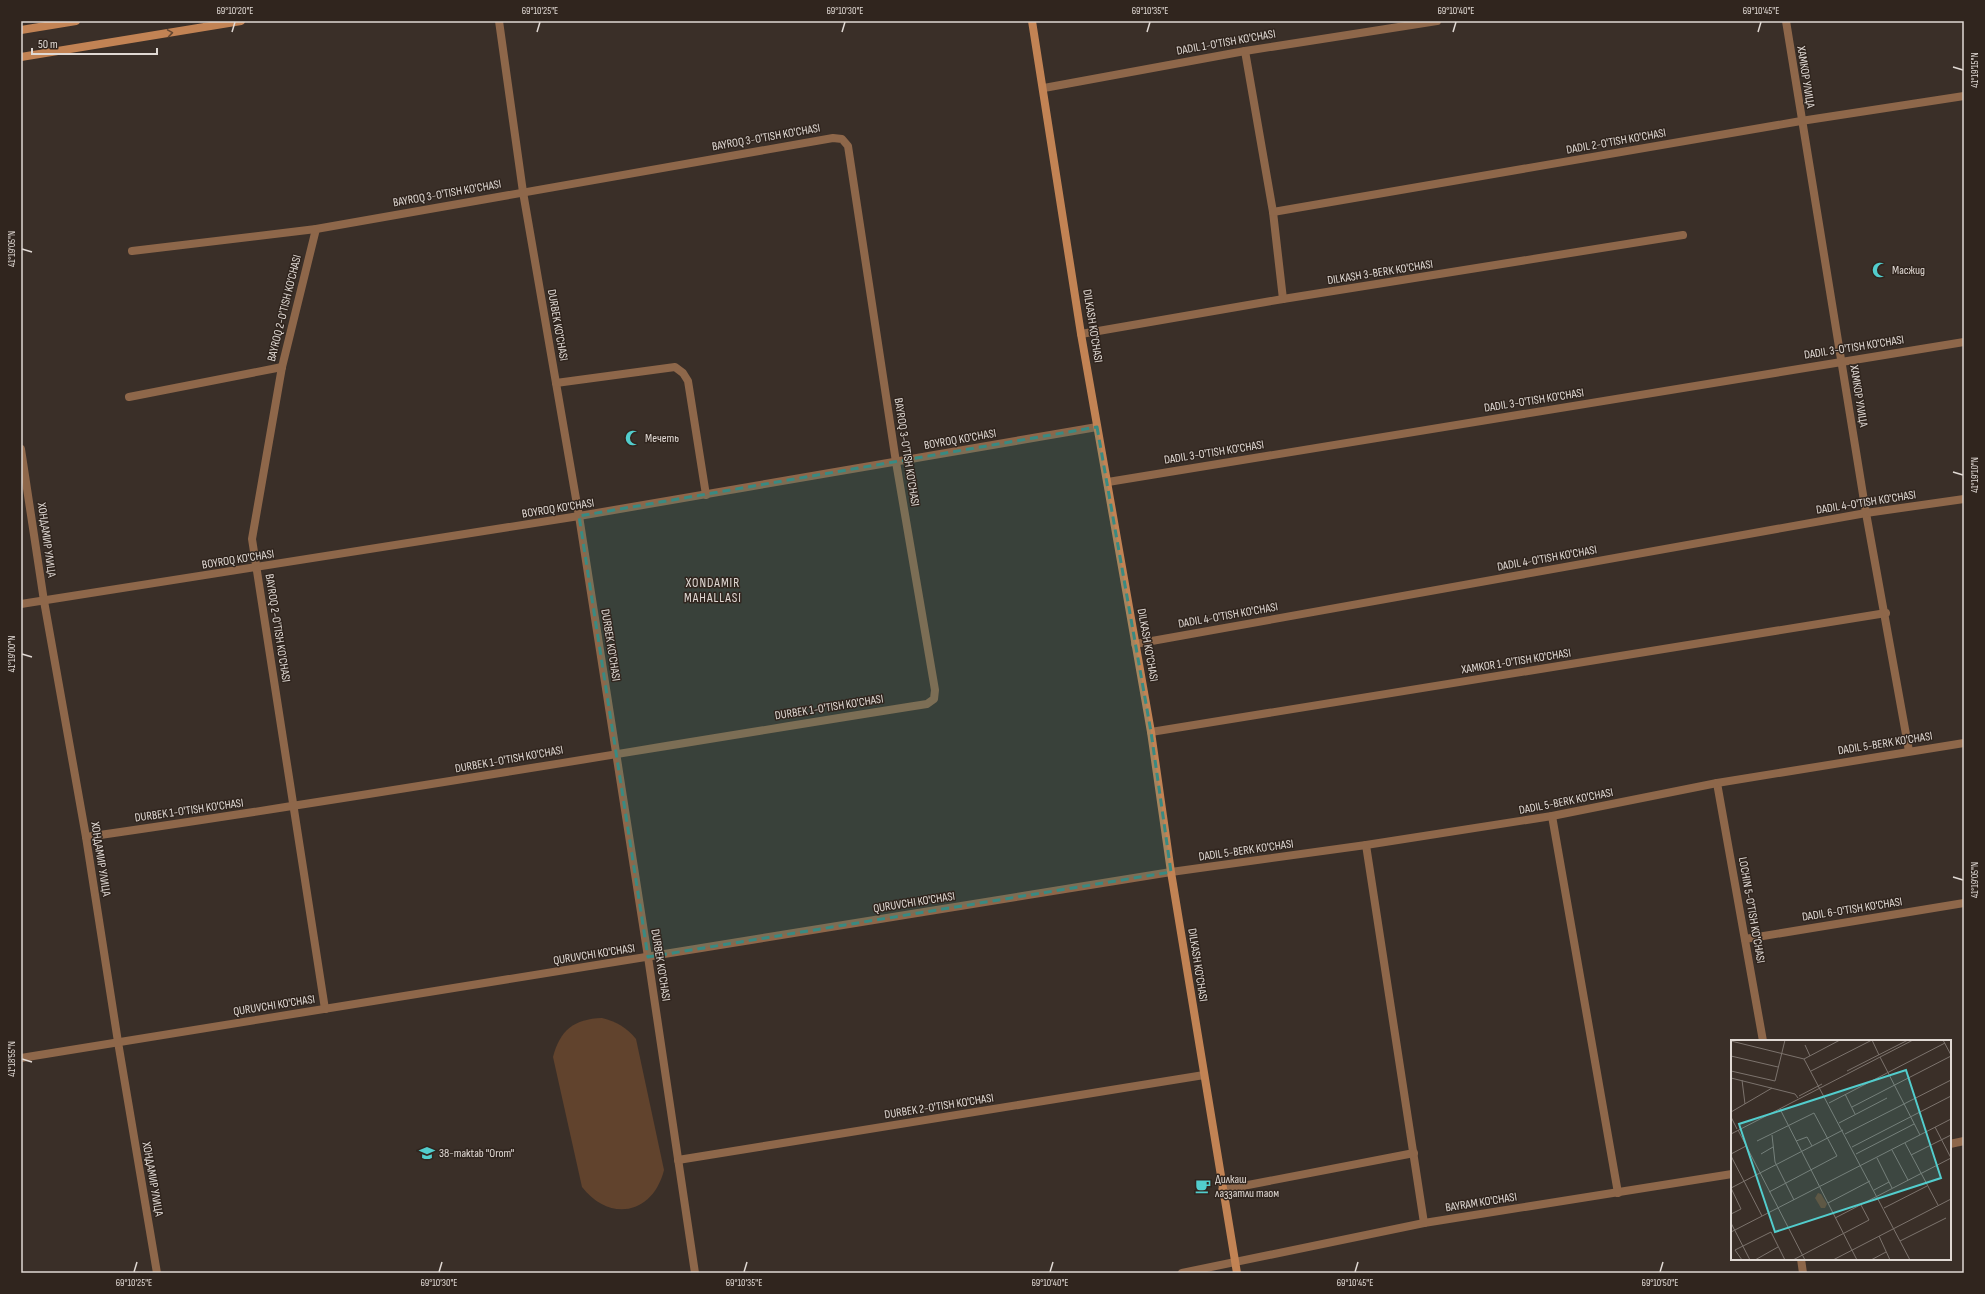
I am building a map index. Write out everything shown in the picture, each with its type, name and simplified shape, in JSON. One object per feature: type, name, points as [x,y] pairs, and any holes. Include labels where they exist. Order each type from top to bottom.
[{"type":"street","points":[[21,30],[76,21]]},
{"type":"street","points":[[21,57],[240,21]]},
{"type":"street","name":"DURBEK KO'CHASI","points":[[499,21],[523,192],[579,516],[648,957],[695,1273]]},
{"type":"street","name":"DILKASH KO'CHASI","points":[[1032,21],[1044,88],[1081,334],[1151,732],[1171,872],[1222,1190],[1237,1273]]},
{"type":"street","name":"DADIL 1-O'TISH KO'CHASI","points":[[1044,88],[1244,50],[1437,21]]},
{"type":"street","name":"ХАМКОР УЛИЦА","points":[[1786,21],[1801,121],[1866,513],[1886,613],[1909,751]]},
{"type":"street","points":[[1244,50],[1273,212],[1283,299]]},
{"type":"street","name":"DADIL 2-O'TISH KO'CHASI","points":[[1273,212],[1801,121],[1964,96]]},
{"type":"street","name":"BAYROQ 3-O'TISH KO'CHASI","points":[[132,251],[316,229],[833,138],[842,139],[848,146],[896,462],[935,690],[934,699]]},
{"type":"street","name":"BAYROQ 2-O'TISH KO'CHASI","points":[[316,229],[282,368],[252,539],[325,1009]]},
{"type":"street","name":"DILKASH 3-BERK KO'CHASI","points":[[1081,334],[1283,299],[1683,235]]},
{"type":"street","name":"DADIL 3-O'TISH KO'CHASI","points":[[1108,482],[1964,342]]},
{"type":"street","points":[[556,383],[675,367],[683,373],[688,381],[706,495]]},
{"type":"street","points":[[129,397],[282,368]]},
{"type":"street","name":"BOYROQ KO'CHASI","points":[[21,604],[579,516],[1097,427]]},
{"type":"street","name":"ХОНДАМИР УЛИЦА","points":[[21,449],[44,600],[86,837],[118,1042],[157,1273]]},
{"type":"street","name":"DADIL 4-O'TISH KO'CHASI","points":[[1135,644],[1866,513],[1964,499]]},
{"type":"street","name":"XAMKOR 1-O'TISH KO'CHASI","points":[[1151,732],[1886,613]]},
{"type":"street","name":"DURBEK 1-O'TISH KO'CHASI","points":[[86,837],[294,808],[616,753],[927,704],[934,699]]},
{"type":"street","name":"DADIL 5-BERK KO'CHASI","points":[[1171,872],[1366,846],[1552,816],[1717,783],[1964,743]]},
{"type":"street","name":"LOCHIN 5-O'TISH KO'CHASI","points":[[1717,783],[1763,1040]]},
{"type":"street","points":[[1552,816],[1618,1193]]},
{"type":"street","points":[[1366,846],[1424,1223]]},
{"type":"street","name":"QURUVCHI KO'CHASI","points":[[21,1058],[1171,872]]},
{"type":"street","name":"DADIL 6-O'TISH KO'CHASI","points":[[1745,939],[1964,903]]},
{"type":"street","name":"DURBEK 2-O'TISH KO'CHASI","points":[[678,1160],[1204,1075]]},
{"type":"street","points":[[1951,1144],[1964,1141]]},
{"type":"street","points":[[1222,1190],[1414,1153]]},
{"type":"street","name":"BAYRAM KO'CHASI","points":[[1182,1273],[1424,1223],[1731,1174]]},
{"type":"street","points":[[1800,1260],[1803,1273]]},
{"type":"highlighted area","points":[[1097,427],[1151,732],[1171,872],[648,957],[579,516]]},
{"type":"shaded area","points":[[602,1018],[621,1026],[629,1031],[636,1039],[664,1170],[658,1185],[650,1196],[641,1204],[629,1208],[617,1209],[605,1206],[593,1198],[582,1187],[553,1057],[564,1033],[570,1028],[584,1021]]},
{"type":"place","name":"Масжид","points":[[1880,270]]},
{"type":"place","name":"Мечеть","points":[[633,438]]},
{"type":"place","name":"38-maktab \"Orom\"","points":[[427,1153]]},
{"type":"place","name":"Дилкаш лаззатли таом","points":[[1203,1186]]},
{"type":"district","name":"XONDAMIR MAHALLASI","points":[[713,590]]}]
